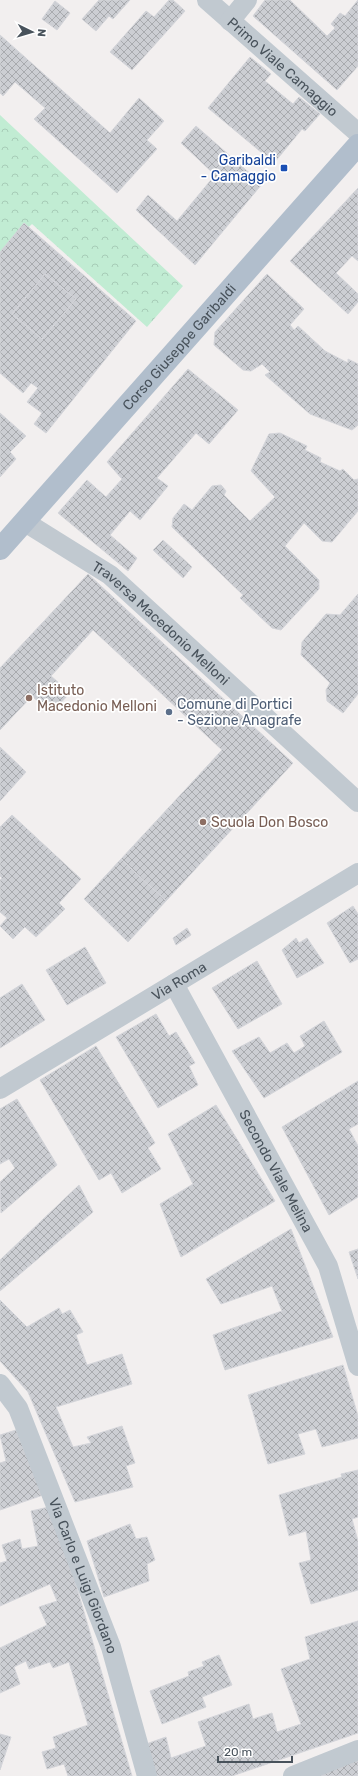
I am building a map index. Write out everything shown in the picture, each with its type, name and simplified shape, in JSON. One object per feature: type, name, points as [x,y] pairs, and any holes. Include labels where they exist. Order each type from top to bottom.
[{"type":"main road","name":"Corso Giuseppe Garibaldi","points":[[0,549],[358,145]]},
{"type":"street","name":"Primo Viale Camaggio","points":[[207,0],[358,133]]},
{"type":"street","points":[[230,21],[247,0]]},
{"type":"street","name":"Traversa Macedonio Melloni","points":[[25,522],[110,575],[358,802]]},
{"type":"street","name":"Via Roma","points":[[0,1089],[358,873]]},
{"type":"street","name":"Secondo Viale Melina","points":[[174,984],[328,1266],[358,1366]]},
{"type":"street","name":"Via Carlo e Luigi Giordano","points":[[0,1384],[18,1408],[111,1646],[147,1776]]},
{"type":"street","points":[[293,1776],[358,1750]]},
{"type":"green space","points":[[0,115],[183,286],[147,327],[32,224],[0,255]]},
{"type":"building","points":[[99,0],[130,0],[113,19],[109,16],[96,31],[82,19]]},
{"type":"building","points":[[169,0],[173,0],[185,11],[132,70],[110,52],[146,11],[154,17]]},
{"type":"building","points":[[265,0],[290,0],[327,36],[335,28],[331,24],[340,13],[345,16],[358,0],[358,66],[337,90],[253,16]]},
{"type":"building","points":[[55,1],[70,13],[57,30],[42,19]]},
{"type":"building","points":[[0,35],[110,133],[139,98],[164,121],[147,140],[157,149],[117,193],[34,119],[45,108],[15,82],[3,96],[0,93]]},
{"type":"building","points":[[250,57],[271,74],[265,81],[293,104],[299,97],[320,114],[305,131],[302,129],[274,163],[208,108]]},
{"type":"building","points":[[196,126],[262,184],[195,265],[136,210],[148,195],[177,221],[215,175],[181,143]]},
{"type":"building","points":[[358,188],[358,261],[352,256],[336,273],[358,294],[358,302],[348,314],[290,261]]},
{"type":"building","points":[[24,223],[136,321],[46,433],[34,424],[42,413],[27,402],[38,388],[31,383],[23,393],[0,373],[0,252]],"holes":[[[45,274],[76,299],[42,339],[12,314]]]},
{"type":"building","points":[[45,274],[76,299],[42,339],[12,314]]},
{"type":"building","points":[[267,274],[304,309],[290,325],[294,330],[298,326],[325,351],[348,363],[348,359],[358,364],[358,425],[352,430],[310,414],[265,375],[270,372],[262,364],[251,371],[243,370],[214,345],[215,332]]},
{"type":"building","points":[[188,369],[238,410],[209,444],[196,433],[157,478],[168,486],[140,520],[130,511],[110,535],[137,558],[128,571],[58,513],[87,480],[106,497],[122,479],[107,462]]},
{"type":"building","points":[[0,413],[26,436],[10,452],[16,459],[0,477]]},
{"type":"building","points":[[280,433],[307,446],[305,450],[321,458],[320,462],[340,471],[343,469],[354,480],[358,479],[358,511],[332,542],[322,541],[304,523],[285,546],[319,580],[319,589],[281,630],[272,628],[240,598],[243,595],[172,527],[173,518],[184,504],[192,510],[212,486],[221,485],[226,491],[224,495],[250,521],[275,497],[251,471],[269,434]]},
{"type":"building","points":[[163,540],[192,567],[183,578],[153,550]]},
{"type":"building","points":[[88,574],[293,763],[166,901],[121,859],[222,750],[93,630],[51,676],[70,693],[51,713],[32,696],[0,730],[0,668]]},
{"type":"building","points":[[358,594],[358,694],[343,713],[327,701],[326,690],[330,683],[301,655],[302,642],[326,614],[340,615]]},
{"type":"building","points":[[0,747],[26,772],[0,801]]},
{"type":"building","points":[[12,815],[81,879],[59,903],[65,909],[36,937],[25,927],[13,939],[0,926],[7,918],[0,912],[0,880],[2,878],[0,876],[0,827]]},
{"type":"building","points":[[121,859],[166,901],[128,942],[84,899]]},
{"type":"building","points":[[353,906],[358,914],[358,959],[350,963],[327,923]]},
{"type":"building","points":[[187,928],[191,935],[176,945],[173,938]]},
{"type":"building","points":[[296,938],[299,943],[307,938],[324,963],[297,978],[282,950]]},
{"type":"building","points":[[85,947],[106,983],[67,1005],[46,970]]},
{"type":"building","points":[[257,961],[282,1004],[238,1029],[212,988]]},
{"type":"building","points":[[22,984],[45,1020],[0,1048],[0,998]]},
{"type":"building","points":[[156,1014],[169,1036],[176,1032],[195,1063],[189,1066],[198,1085],[158,1108],[116,1037]]},
{"type":"building","points":[[324,1021],[342,1052],[264,1098],[232,1051],[259,1037],[270,1053],[287,1043],[294,1053],[305,1046],[300,1036]]},
{"type":"building","points":[[96,1046],[155,1143],[148,1148],[161,1169],[122,1193],[111,1173],[99,1180],[40,1080]]},
{"type":"building","points":[[358,1081],[358,1124],[349,1129],[358,1146],[358,1197],[329,1215],[282,1127]]},
{"type":"building","points":[[17,1099],[57,1165],[1,1213],[0,1182],[15,1168],[9,1159],[0,1164],[0,1109]]},
{"type":"building","points":[[216,1105],[275,1201],[181,1257],[160,1204],[193,1184],[168,1134]]},
{"type":"building","points":[[79,1185],[93,1212],[0,1291],[0,1260]]},
{"type":"building","points":[[291,1229],[333,1337],[225,1370],[213,1335],[282,1311],[272,1286],[221,1304],[206,1279]]},
{"type":"building","points":[[358,1249],[358,1279],[349,1252]]},
{"type":"building","points":[[0,1300],[27,1327],[59,1308],[62,1314],[70,1310],[83,1332],[76,1335],[87,1365],[122,1354],[132,1384],[56,1407],[73,1447],[91,1443],[87,1437],[122,1426],[135,1463],[126,1466],[133,1487],[75,1502],[28,1392],[0,1361]]},
{"type":"building","points":[[343,1365],[358,1416],[358,1438],[322,1447],[316,1429],[298,1434],[305,1454],[268,1464],[248,1395]]},
{"type":"building","points":[[16,1430],[43,1495],[0,1510],[0,1463],[6,1461],[0,1435]]},
{"type":"building","points":[[358,1470],[358,1517],[352,1519],[358,1541],[358,1590],[311,1604],[299,1563],[311,1560],[306,1531],[289,1536],[279,1495],[342,1477],[341,1474]]},
{"type":"building","points":[[49,1507],[74,1578],[132,1776],[68,1776],[64,1764],[47,1769],[42,1752],[56,1748],[53,1737],[88,1725],[69,1662],[53,1668],[50,1662],[29,1669],[26,1661],[14,1667],[20,1684],[0,1693],[0,1648],[47,1625],[39,1607],[57,1601],[50,1584],[0,1606],[0,1563],[7,1561],[2,1545],[20,1539],[22,1549],[38,1546],[31,1511]]},
{"type":"building","points":[[130,1524],[136,1539],[147,1537],[155,1560],[147,1564],[149,1581],[104,1597],[87,1541]]},
{"type":"building","points":[[358,1621],[358,1733],[232,1776],[155,1776],[146,1744],[166,1737],[171,1758],[206,1746],[198,1722],[249,1704],[253,1719],[272,1713],[277,1732],[301,1724],[281,1669],[310,1659],[305,1637]]},
{"type":"building","points":[[219,1655],[232,1685],[202,1697],[206,1707],[162,1724],[150,1691],[189,1676],[188,1672],[204,1666],[202,1662]]},
{"type":"building","points":[[0,1734],[11,1737],[0,1770]]},
{"type":"building","points":[[358,1755],[358,1776],[305,1776]]},
{"type":"place","name":"Garibaldi - Camaggio","points":[[284,168]]},
{"type":"place","name":"Istituto Macedonio Melloni","points":[[29,698]]},
{"type":"place","name":"Comune di Portici - Sezione Anagrafe","points":[[169,712]]},
{"type":"place","name":"Scuola Don Bosco","points":[[203,822]]}]
